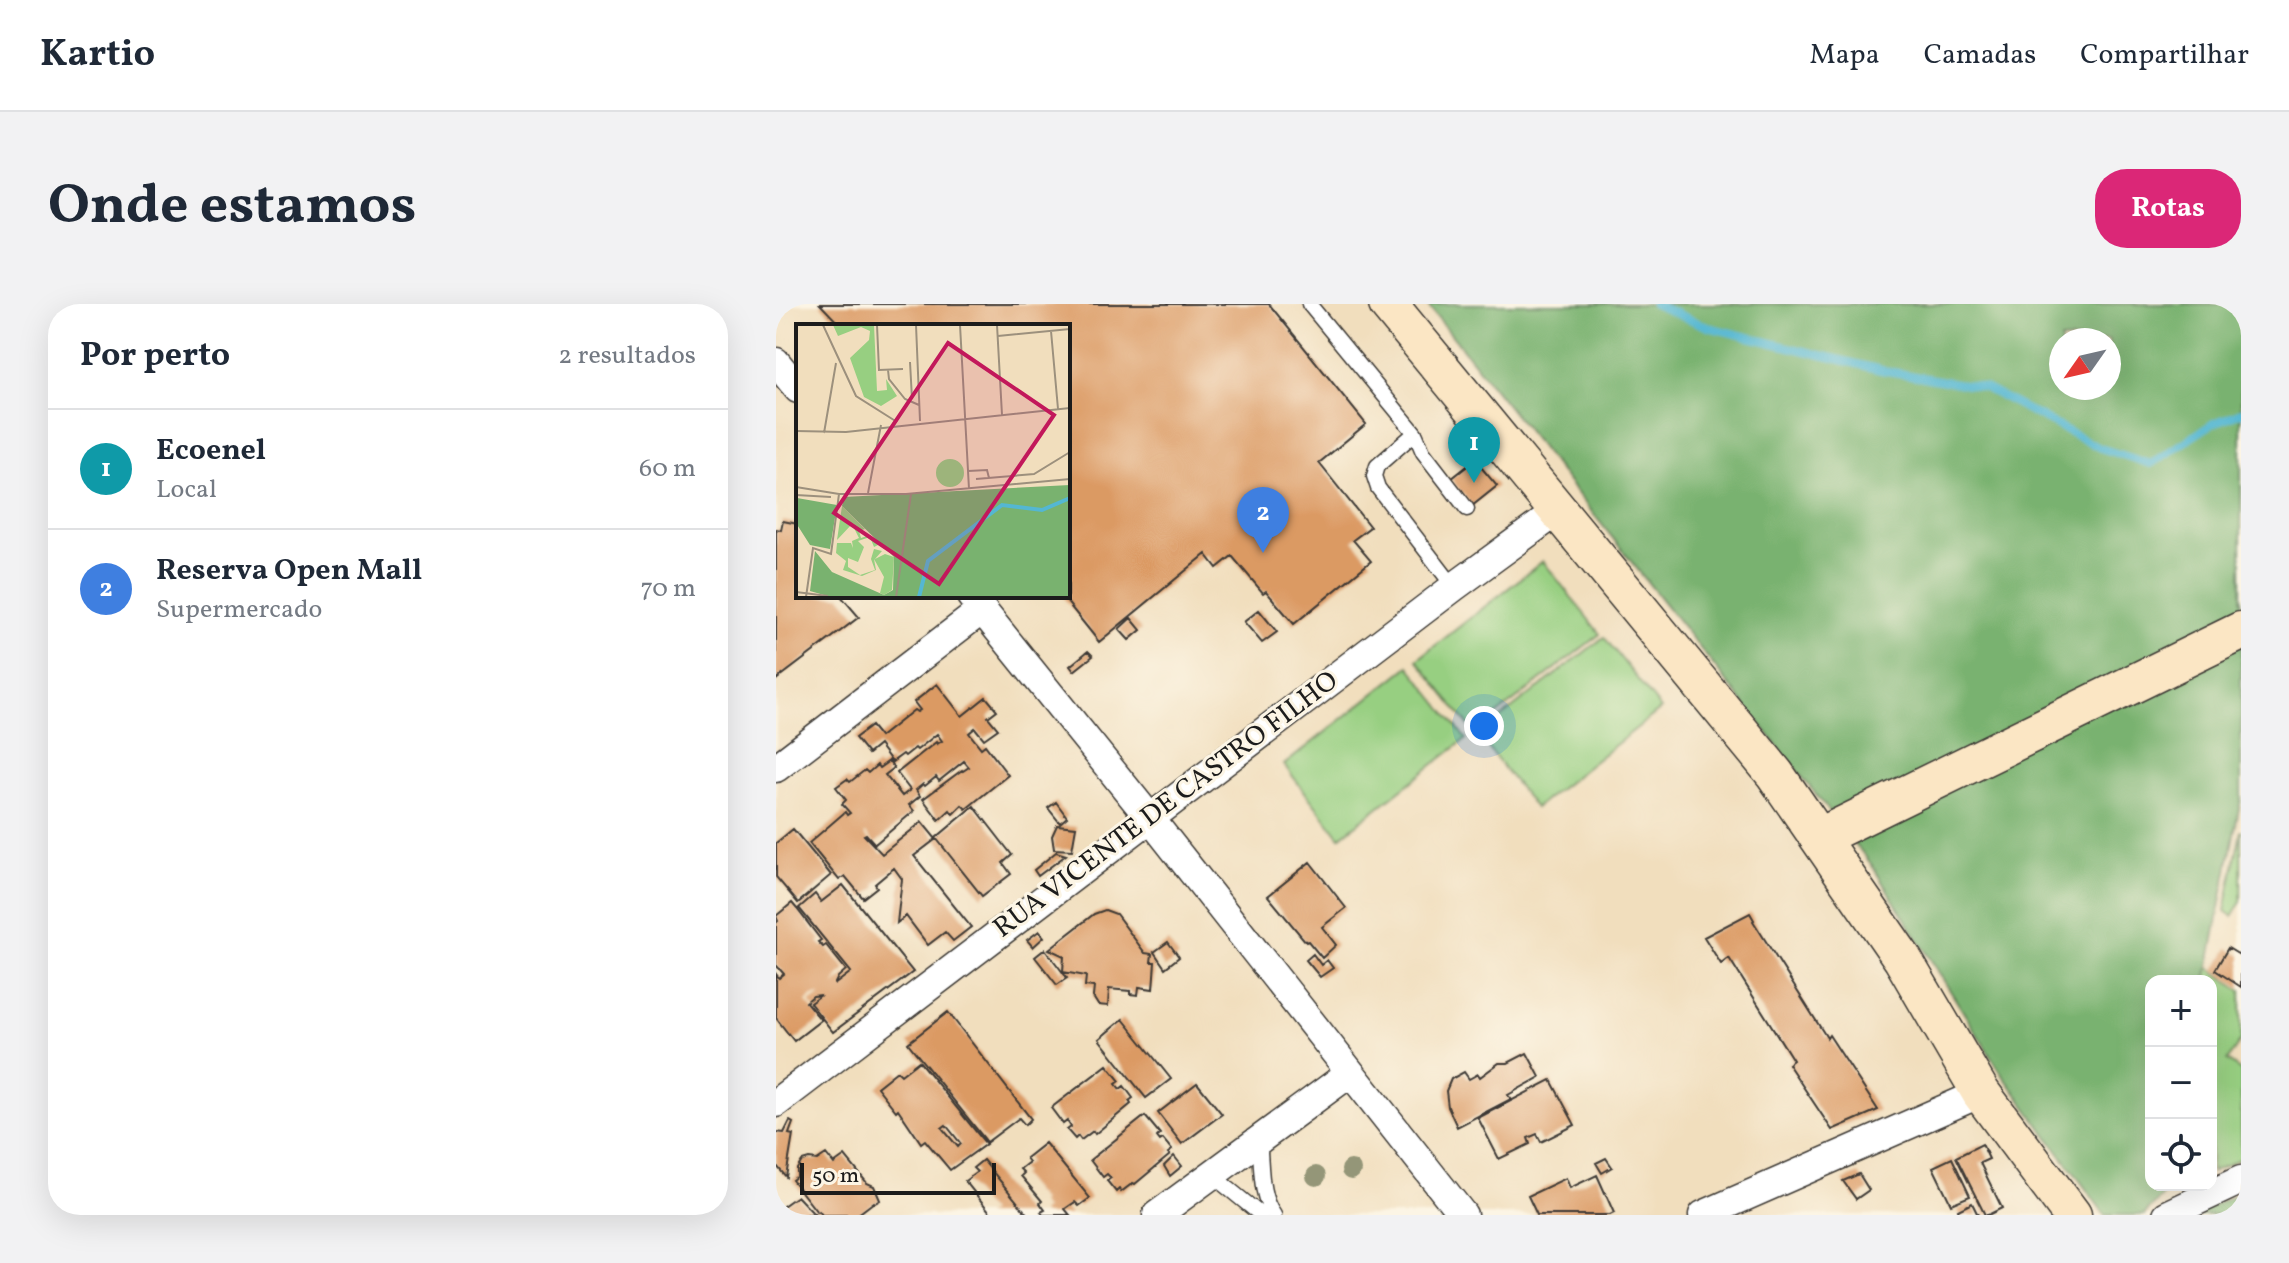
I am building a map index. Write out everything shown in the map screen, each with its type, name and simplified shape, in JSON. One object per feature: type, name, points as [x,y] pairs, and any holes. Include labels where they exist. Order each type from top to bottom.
[{"type":"main road","points":[[1388,304],[1775,774],[1902,958],[1981,1093],[2072,1215]]},
{"type":"main road","points":[[1820,837],[2241,631]]},
{"type":"street","points":[[776,362],[796,387]]},
{"type":"street","name":"RUA VICENTE DE CASTRO FILHO","points":[[776,1103],[1149,817],[1558,511]]},
{"type":"street","points":[[776,768],[976,603],[1149,817],[1453,1208]]},
{"type":"street","points":[[1157,1215],[1350,1073]]},
{"type":"street","points":[[1703,1215],[1981,1093]]},
{"type":"street","points":[[2167,1215],[2241,1180]]},
{"type":"lane","points":[[1309,304],[1415,433],[1423,452],[1467,509]]},
{"type":"lane","points":[[1415,433],[1377,466],[1374,476],[1378,488],[1454,587]]},
{"type":"lane","points":[[1259,1140],[1264,1191],[1274,1215]]},
{"type":"lane","points":[[1212,1175],[1255,1213]]},
{"type":"green space","points":[[1427,304],[2241,304],[2241,798],[2207,975],[2145,975],[2145,1191],[2165,1191],[2165,1194],[2144,1215],[2105,1215],[2002,1074],[1871,864]]},
{"type":"green space","points":[[1543,561],[1600,634],[1474,732],[1417,660]]},
{"type":"green space","points":[[1604,637],[1661,709],[1535,808],[1478,735]]},
{"type":"green space","points":[[1409,666],[1466,739],[1340,837],[1284,765]]},
{"type":"green space","points":[[2241,830],[2241,902],[2232,916],[2225,911]]},
{"type":"green space","points":[[2208,967],[2241,990],[2241,1040],[2227,1061],[2241,1071],[2241,1158],[2217,1169],[2217,975],[2206,975]]},
{"type":"green space","points":[[2241,1193],[2241,1215],[2190,1215]]},
{"type":"building","points":[[820,304],[1269,304],[1366,424],[1319,463],[1370,527],[1353,540],[1371,561],[1294,624],[1232,556],[1217,568],[1206,554],[1099,642],[1064,598],[1070,598],[1070,324],[839,324]]},
{"type":"building","points":[[1475,460],[1497,486],[1472,506],[1451,479]]},
{"type":"building","points":[[783,521],[796,524],[796,598],[843,598],[859,617],[776,680],[776,529],[781,530]]},
{"type":"building","points":[[1259,610],[1277,632],[1262,643],[1244,622]]},
{"type":"building","points":[[1131,618],[1141,630],[1129,640],[1119,629]]},
{"type":"building","points":[[1088,651],[1093,656],[1074,671],[1070,666]]},
{"type":"building","points":[[937,684],[962,716],[986,697],[997,710],[988,717],[998,729],[984,739],[975,728],[969,733],[981,748],[985,745],[1008,775],[966,809],[962,805],[953,814],[950,810],[939,820],[923,799],[969,767],[964,761],[939,781],[936,777],[916,790],[920,796],[909,805],[914,811],[875,844],[864,835],[882,854],[922,822],[936,839],[914,856],[971,927],[953,941],[945,932],[928,945],[906,916],[897,923],[902,879],[894,868],[863,898],[845,876],[839,880],[809,843],[845,812],[847,815],[850,813],[842,804],[846,800],[836,787],[847,779],[850,782],[865,770],[868,773],[877,765],[879,768],[889,761],[894,768],[885,775],[902,796],[910,790],[897,773],[936,742],[942,741],[937,734],[917,750],[915,748],[892,762],[879,745],[868,754],[855,738],[871,726],[880,737],[914,710],[920,710],[914,702]]},
{"type":"building","points":[[1056,802],[1067,817],[1060,823],[1048,808]]},
{"type":"building","points":[[974,806],[1012,855],[1003,863],[1011,874],[982,896],[936,838]]},
{"type":"building","points":[[1057,825],[1076,827],[1072,850],[1054,849],[1052,836]]},
{"type":"building","points":[[793,829],[831,875],[798,903],[776,877],[776,843]]},
{"type":"building","points":[[1056,852],[1066,855],[1038,876],[1034,870]]},
{"type":"building","points":[[1310,862],[1346,908],[1322,927],[1336,945],[1322,958],[1268,896]]},
{"type":"building","points":[[843,885],[913,972],[833,1032],[810,1003],[821,995],[813,996],[806,1002],[821,1020],[794,1041],[776,1018],[776,974],[779,978],[784,974],[776,965],[776,916],[792,903],[821,940],[818,942],[823,947],[826,945],[846,970],[834,985],[851,972],[799,908],[815,894],[821,902]]},
{"type":"building","points":[[1105,910],[1116,914],[1145,953],[1152,954],[1151,962],[1155,962],[1153,989],[1139,987],[1138,995],[1109,989],[1108,1006],[1098,1005],[1093,997],[1094,987],[1085,986],[1086,976],[1063,972],[1064,956],[1049,949],[1094,914]]},
{"type":"building","points":[[1750,913],[1827,1038],[1829,1035],[1878,1110],[1832,1130],[1788,1064],[1793,1060],[1729,958],[1721,964],[1704,937]]},
{"type":"building","points":[[1039,931],[1044,937],[1033,947],[1027,940]]},
{"type":"building","points":[[1168,942],[1179,957],[1165,968],[1154,952]]},
{"type":"building","points":[[2228,948],[2241,956],[2241,987],[2215,970]]},
{"type":"building","points":[[1045,949],[1067,978],[1057,985],[1035,957]]},
{"type":"building","points":[[1313,954],[1321,965],[1327,960],[1333,968],[1320,977],[1306,960]]},
{"type":"building","points":[[948,1012],[1031,1119],[1025,1125],[1019,1118],[987,1142],[908,1043]]},
{"type":"building","points":[[1123,1019],[1171,1079],[1146,1098],[1099,1039]]},
{"type":"building","points":[[1527,1053],[1540,1077],[1508,1095],[1511,1099],[1457,1127],[1448,1107],[1446,1091],[1451,1079],[1464,1072],[1469,1079],[1478,1074],[1480,1077],[1499,1063],[1508,1063]]},
{"type":"building","points":[[919,1061],[986,1144],[950,1170],[925,1140],[921,1143],[898,1109],[896,1111],[877,1087],[897,1071],[901,1075]],"holes":[[[946,1125],[961,1144],[958,1147],[942,1128]]]},
{"type":"building","points":[[1107,1065],[1120,1081],[1116,1084],[1120,1089],[1124,1086],[1133,1098],[1129,1101],[1131,1104],[1095,1134],[1093,1131],[1081,1140],[1078,1136],[1075,1139],[1067,1130],[1071,1127],[1067,1121],[1063,1124],[1051,1108]]},
{"type":"building","points":[[1551,1080],[1575,1125],[1541,1142],[1537,1134],[1528,1138],[1530,1144],[1499,1159],[1478,1118]]},
{"type":"building","points":[[1197,1083],[1222,1114],[1182,1144],[1158,1113]]},
{"type":"building","points":[[1145,1116],[1160,1134],[1157,1137],[1160,1141],[1163,1139],[1172,1150],[1135,1184],[1116,1192],[1107,1181],[1111,1178],[1107,1174],[1103,1177],[1090,1160]]},
{"type":"building","points":[[790,1121],[793,1123],[789,1134],[793,1135],[786,1177],[776,1165],[776,1132],[784,1133]]},
{"type":"building","points":[[1045,1143],[1090,1198],[1079,1206],[1075,1202],[1065,1209],[1070,1215],[1043,1215],[1042,1201],[1021,1176],[1024,1173],[1020,1169],[1029,1162],[1026,1158]]},
{"type":"building","points":[[1982,1144],[1989,1159],[1980,1163],[2002,1208],[1988,1215],[1985,1215],[1956,1157]]},
{"type":"building","points":[[826,1154],[834,1164],[845,1156],[867,1183],[874,1186],[880,1200],[857,1215],[822,1215],[817,1212],[792,1180],[797,1176],[802,1161],[817,1160]]},
{"type":"building","points":[[1174,1156],[1182,1166],[1170,1176],[1164,1166]]},
{"type":"building","points":[[1606,1158],[1612,1167],[1602,1173],[1596,1163]]},
{"type":"building","points":[[1952,1158],[1970,1196],[1951,1204],[1933,1167]]},
{"type":"building","points":[[983,1160],[1028,1215],[986,1215],[990,1212],[965,1181],[977,1172],[973,1168]]},
{"type":"building","points":[[1859,1174],[1869,1190],[1856,1199],[1843,1181]]},
{"type":"building","points":[[1597,1175],[1614,1213],[1610,1215],[1537,1215],[1528,1196],[1566,1178],[1570,1188]]},
{"type":"building","points":[[797,1196],[815,1215],[776,1215],[776,1211]]},
{"type":"building","points":[[1972,1203],[1978,1215],[1960,1215],[1958,1210]]},
{"type":"waterway","points":[[1654,304],[1708,327],[1881,370],[1985,388],[2100,448],[2151,464],[2212,424],[2241,412]]},
{"type":"place","name":"Ecoenel","points":[[1474,483]]},
{"type":"place","name":"Reserva Open Mall","points":[[1263,553]]}]
